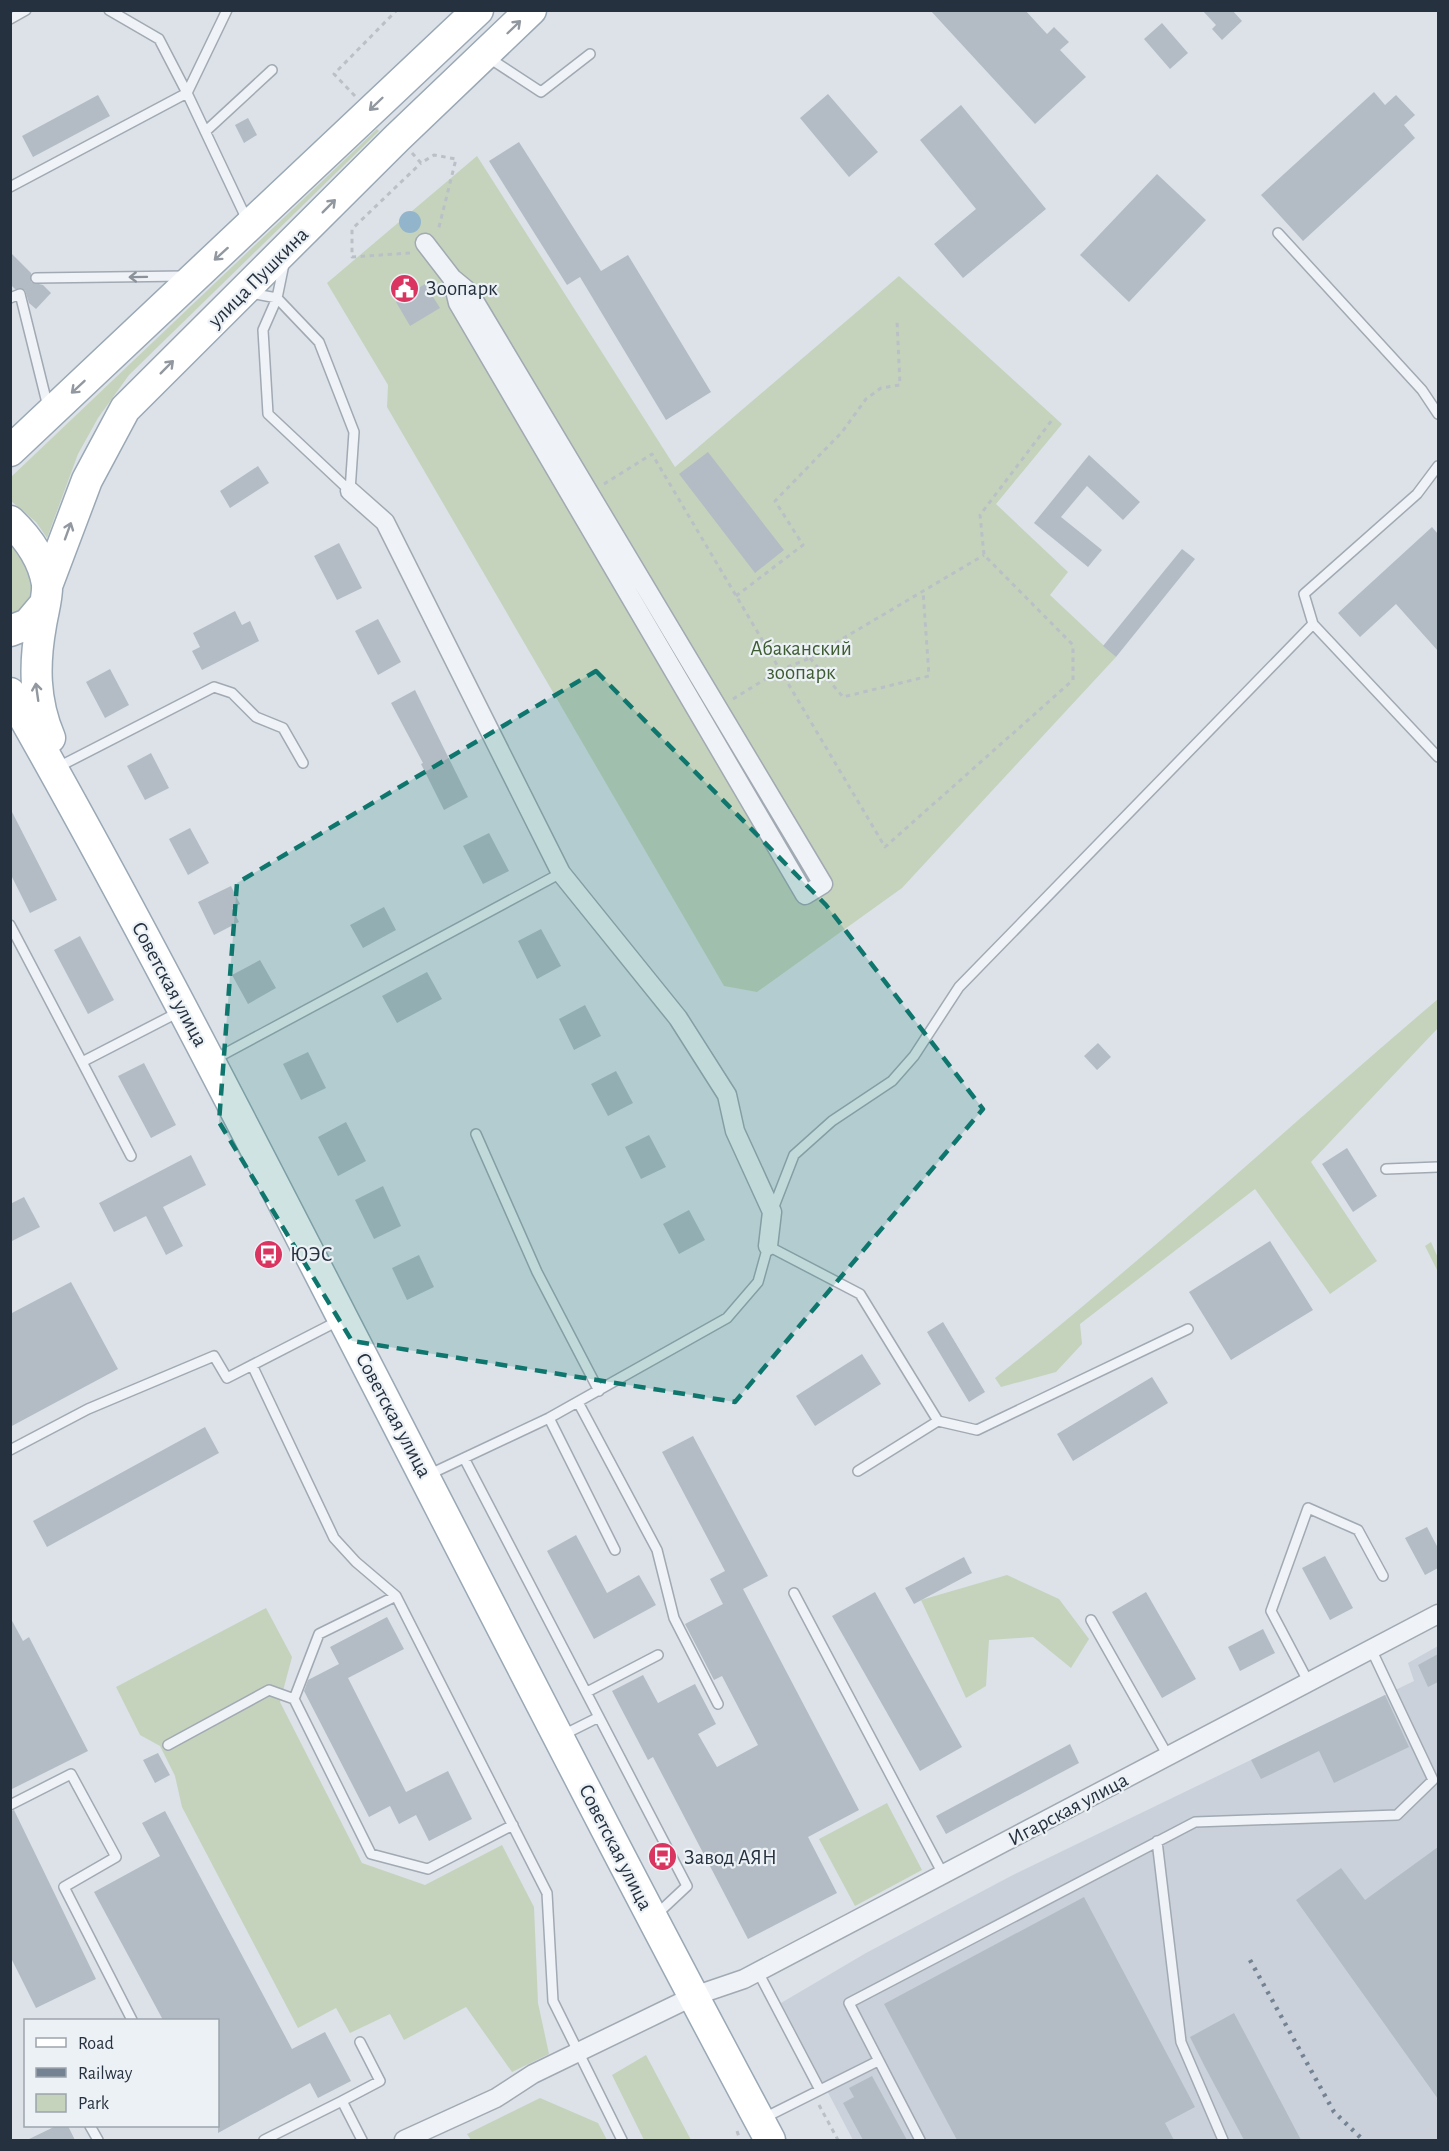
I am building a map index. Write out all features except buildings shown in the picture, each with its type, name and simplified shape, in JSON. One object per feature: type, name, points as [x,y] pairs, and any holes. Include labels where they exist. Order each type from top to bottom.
[{"type":"main road","name":"улица Пушкина","points":[[10,451],[250,227],[477,10]]},
{"type":"main road","name":"улица Пушкина","points":[[86,825],[40,708],[36,682],[37,650],[46,596],[87,480],[125,409],[531,10]]},
{"type":"main road","points":[[10,441],[50,414]]},
{"type":"main road","points":[[10,521],[27,538],[43,569],[46,596],[28,624],[10,631]]},
{"type":"main road","name":"Советская улица","points":[[10,693],[86,825],[211,1061],[652,1918],[765,2131]]},
{"type":"street","points":[[424,243],[452,278],[469,292],[823,884],[805,895],[458,303],[452,278]]},
{"type":"street","points":[[350,491],[385,522],[561,873],[678,1018],[727,1095],[735,1131],[772,1212],[768,1245]]},
{"type":"street","name":"Игарская улица","points":[[404,2140],[496,2098],[533,2074],[694,1996],[758,1972],[1438,1614]]},
{"type":"lane","points":[[10,19],[26,10]]},
{"type":"lane","points":[[109,10],[159,39],[206,131],[250,227]]},
{"type":"lane","points":[[10,188],[187,93],[227,10]]},
{"type":"lane","points":[[484,55],[541,92],[590,54]]},
{"type":"lane","points":[[206,131],[272,70]]},
{"type":"lane","points":[[1278,233],[1422,390],[1438,414]]},
{"type":"lane","points":[[287,248],[277,298],[263,330],[268,414],[350,491]]},
{"type":"lane","points":[[36,278],[196,276]]},
{"type":"lane","points":[[243,292],[277,298],[319,342],[354,432],[350,491]]},
{"type":"lane","points":[[10,298],[21,294],[50,414]]},
{"type":"lane","points":[[1438,466],[1417,494],[1304,594],[1313,624],[1438,757]]},
{"type":"lane","points":[[772,1212],[794,1155],[832,1120],[892,1081],[914,1056],[959,987],[1313,624]]},
{"type":"lane","points":[[62,765],[214,687],[232,693],[256,717],[283,728],[303,762]]},
{"type":"lane","points":[[211,1061],[561,873]]},
{"type":"lane","points":[[10,925],[131,1156]]},
{"type":"lane","points":[[82,1062],[184,1010]]},
{"type":"lane","points":[[476,1134],[537,1272],[599,1390]]},
{"type":"lane","points":[[1386,1170],[1438,1167]]},
{"type":"lane","points":[[426,1476],[579,1404],[599,1390],[727,1318],[758,1282],[768,1245],[861,1294],[938,1420],[977,1430],[1188,1329]]},
{"type":"lane","points":[[10,1450],[88,1409],[214,1356],[227,1378],[343,1318]]},
{"type":"lane","points":[[252,1365],[334,1538],[356,1562],[396,1596],[547,1893],[553,2001],[622,2140]]},
{"type":"lane","points":[[579,1404],[657,1550],[674,1618],[718,1704]]},
{"type":"lane","points":[[549,1419],[615,1550]]},
{"type":"lane","points":[[858,1471],[938,1420]]},
{"type":"lane","points":[[464,1458],[687,1886],[652,1918]]},
{"type":"lane","points":[[1309,1683],[1271,1611],[1308,1508],[1358,1530],[1383,1576]]},
{"type":"lane","points":[[794,1593],[942,1875]]},
{"type":"lane","points":[[294,1699],[319,1634],[396,1596]]},
{"type":"lane","points":[[1091,1620],[1168,1756]]},
{"type":"lane","points":[[920,2140],[849,2003],[1195,1822],[1397,1815],[1433,1780],[1372,1650]]},
{"type":"lane","points":[[587,1692],[658,1655]]},
{"type":"lane","points":[[168,1745],[269,1690],[294,1699],[371,1854],[428,1869],[513,1825]]},
{"type":"lane","points":[[560,1737],[599,1717]]},
{"type":"lane","points":[[10,1805],[71,1774],[116,1857],[64,1887],[131,2019]]},
{"type":"lane","points":[[1158,1841],[1181,2042],[1223,2140]]},
{"type":"lane","points":[[758,1972],[820,2090]]},
{"type":"lane","points":[[264,2140],[380,2081],[360,2042]]},
{"type":"lane","points":[[765,2131],[820,2090],[878,2061]]},
{"type":"lane","points":[[342,2101],[362,2140]]},
{"type":"path","points":[[355,96],[334,74],[397,10]]},
{"type":"path","points":[[412,153],[421,163]]},
{"type":"path","points":[[434,155],[456,159],[440,230],[412,253],[351,257],[352,230],[421,163],[434,155]]},
{"type":"path","points":[[736,596],[803,545],[775,501],[842,432],[866,399],[881,388],[900,385],[897,321]]},
{"type":"path","points":[[590,493],[652,454],[885,847],[1073,680],[1073,645],[984,555],[980,515],[1052,420]]},
{"type":"path","points":[[718,708],[780,670],[810,658],[984,555]]},
{"type":"path","points":[[810,658],[843,698],[929,676],[923,591]]},
{"type":"highlighted area","points":[[596,671],[826,905],[983,1109],[735,1402],[352,1341],[219,1122],[237,883]]},
{"type":"shaded area","points":[[1438,1646],[1438,2140],[853,2140],[781,2003],[866,1953],[1011,1876],[1414,1681],[1408,1663]]},
{"type":"green space","points":[[377,129],[379,131],[129,375],[98,418],[78,454],[47,538],[36,522],[11,501],[11,477]]},
{"type":"green space","name":"Абаканский зоопарк","points":[[477,156],[675,467],[899,276],[1062,424],[996,504],[1068,572],[1050,595],[1116,657],[902,888],[757,992],[724,986],[387,407],[388,385],[327,283]]},
{"type":"green space","points":[[11,534],[27,567],[31,590],[29,600],[23,609],[11,615]]},
{"type":"green space","points":[[1438,999],[1438,1028],[1311,1162],[1377,1261],[1330,1294],[1255,1189],[1080,1324],[1082,1344],[1056,1372],[1001,1387],[995,1378],[1163,1238]]},
{"type":"green space","points":[[1431,1242],[1438,1258],[1438,1272],[1425,1246]]},
{"type":"green space","points":[[1007,1575],[1059,1599],[1089,1639],[1071,1668],[1033,1637],[989,1640],[986,1686],[966,1698],[921,1600]]},
{"type":"green space","points":[[266,1608],[292,1657],[280,1702],[362,1863],[425,1885],[502,1845],[534,1907],[538,2003],[549,2054],[512,2072],[466,2007],[404,2040],[390,2014],[350,2033],[336,2008],[298,2028],[182,1807],[175,1776],[160,1746],[140,1735],[116,1687]]},
{"type":"green space","points":[[887,1803],[922,1870],[855,1906],[819,1839]]},
{"type":"green space","points":[[646,2055],[691,2140],[644,2140],[612,2075]]},
{"type":"green space","points":[[540,2098],[598,2123],[607,2140],[471,2140],[467,2134]]},
{"type":"water","points":[[410,211],[418,214],[421,222],[418,230],[410,233],[402,230],[399,222],[402,214]]},
{"type":"railway","points":[[1250,1960],[1334,2112],[1363,2140]]},
{"type":"place","name":"Зоопарк","points":[[405,288]]},
{"type":"place","name":"ЮЭС","points":[[269,1254]]},
{"type":"place","name":"Завод АЯН","points":[[663,1857]]}]
